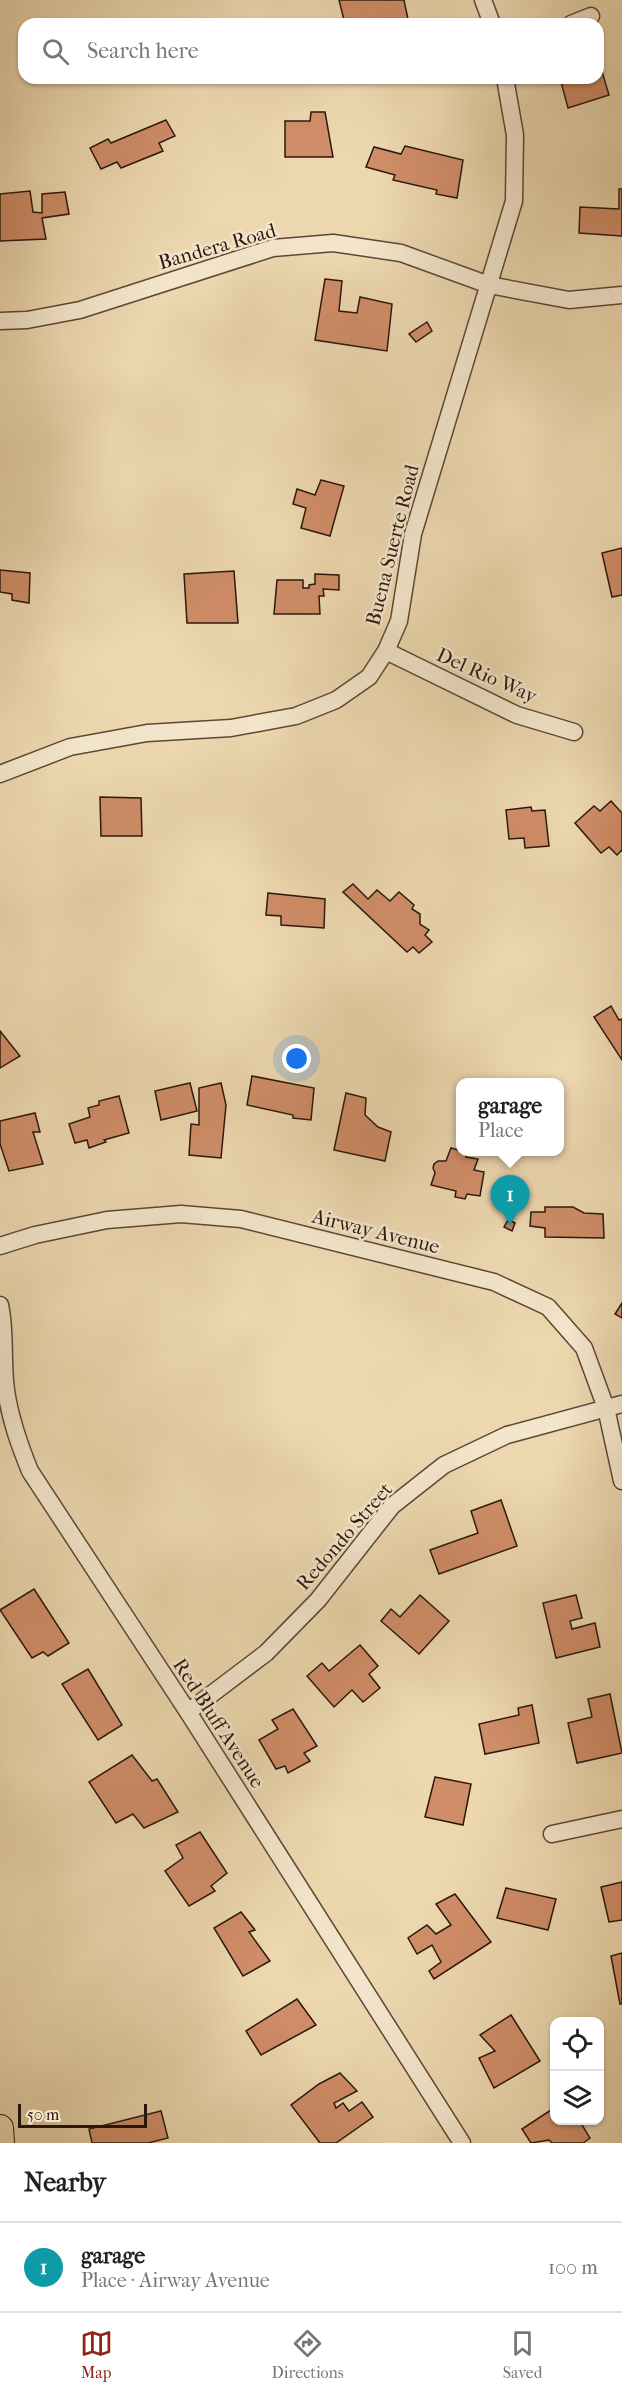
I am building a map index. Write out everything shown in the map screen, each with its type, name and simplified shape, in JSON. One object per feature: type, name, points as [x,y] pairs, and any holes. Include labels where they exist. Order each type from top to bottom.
[{"type":"main road","points":[[0,2128],[1,2143]]},
{"type":"street","points":[[483,0],[490,18]]},
{"type":"street","points":[[586,18],[591,16]]},
{"type":"street","name":"Buena Suerte Road","points":[[0,774],[70,747],[147,732],[231,728],[296,716],[336,700],[369,676],[386,651],[399,621],[413,534],[514,201],[515,135],[507,84]]},
{"type":"street","name":"Bandera Road","points":[[0,321],[27,320],[80,310],[273,248],[333,243],[401,254],[489,285],[569,300],[622,295]]},
{"type":"street","name":"Del Rio Way","points":[[386,651],[517,715],[574,732]]},
{"type":"street","name":"Airway Avenue","points":[[0,1246],[35,1235],[107,1220],[181,1214],[241,1219],[494,1282],[548,1307],[584,1348],[614,1406],[622,1481]]},
{"type":"street","name":"Red Bluff Avenue","points":[[0,1305],[5,1388],[10,1417],[30,1471],[188,1712],[462,2143]]},
{"type":"street","name":"Redondo Street","points":[[188,1712],[266,1653],[318,1600],[392,1506],[444,1465],[507,1435],[614,1406]]},
{"type":"street","points":[[552,1834],[622,1819]]},
{"type":"building","points":[[339,0],[404,0],[408,18],[344,18]]},
{"type":"building","points":[[604,78],[609,95],[568,108],[562,84],[604,84]]},
{"type":"building","points":[[311,112],[325,112],[333,157],[285,157],[285,121],[310,121]]},
{"type":"building","points":[[166,120],[175,136],[159,143],[163,151],[121,168],[117,162],[101,169],[90,148],[108,139],[111,143]]},
{"type":"building","points":[[405,146],[463,160],[457,198],[436,194],[437,190],[393,180],[395,175],[366,167],[374,147],[401,154]]},
{"type":"building","points":[[619,189],[622,189],[622,236],[579,233],[580,207],[619,209]]},
{"type":"building","points":[[30,191],[33,212],[42,213],[42,194],[65,192],[69,214],[42,218],[46,239],[0,241],[0,194]]},
{"type":"building","points":[[325,279],[342,281],[339,311],[357,313],[360,297],[392,304],[387,351],[315,340]]},
{"type":"building","points":[[427,322],[432,331],[416,342],[409,334]]},
{"type":"building","points":[[321,480],[344,486],[330,536],[301,528],[306,508],[293,504],[297,489],[315,495]]},
{"type":"building","points":[[622,548],[622,595],[612,597],[602,553]]},
{"type":"building","points":[[0,570],[30,573],[29,603],[12,600],[12,594],[0,592]]},
{"type":"building","points":[[234,571],[238,623],[187,623],[184,574]]},
{"type":"building","points":[[315,574],[339,575],[339,590],[323,589],[324,596],[319,596],[320,614],[274,614],[277,580],[303,580],[303,588],[309,588],[309,585],[315,584]]},
{"type":"building","points":[[100,797],[141,798],[142,836],[101,836]]},
{"type":"building","points":[[611,801],[622,813],[622,850],[617,855],[609,847],[601,853],[575,823],[594,806],[600,811]]},
{"type":"building","points":[[531,807],[532,811],[545,810],[549,846],[525,848],[524,838],[509,839],[506,810]]},
{"type":"building","points":[[353,884],[368,899],[377,890],[390,901],[399,892],[414,905],[412,909],[420,914],[420,924],[429,930],[425,935],[432,942],[419,953],[413,947],[407,952],[343,892]]},
{"type":"building","points":[[268,893],[325,899],[324,928],[281,925],[281,916],[266,915]]},
{"type":"building","points":[[611,1006],[619,1020],[622,1019],[622,1060],[594,1017]]},
{"type":"building","points":[[0,1031],[20,1056],[0,1068]]},
{"type":"building","points":[[252,1076],[314,1088],[311,1120],[293,1118],[293,1115],[247,1105]]},
{"type":"building","points":[[190,1083],[197,1111],[161,1120],[155,1091]]},
{"type":"building","points":[[221,1083],[226,1105],[221,1158],[189,1155],[191,1124],[199,1125],[199,1088]]},
{"type":"building","points":[[346,1093],[366,1098],[365,1115],[378,1127],[391,1132],[385,1161],[334,1150]]},
{"type":"building","points":[[119,1096],[129,1133],[104,1140],[106,1142],[89,1148],[87,1140],[75,1143],[69,1124],[90,1117],[88,1108],[99,1105],[99,1101]]},
{"type":"building","points":[[35,1113],[40,1132],[33,1132],[43,1164],[9,1171],[0,1144],[0,1121]]},
{"type":"building","points":[[451,1148],[456,1149],[456,1156],[478,1159],[474,1170],[484,1172],[480,1196],[467,1194],[465,1199],[455,1197],[456,1191],[431,1185],[435,1173],[434,1164],[438,1161],[446,1161]]},
{"type":"building","points":[[545,1207],[573,1207],[584,1213],[603,1214],[604,1238],[545,1237],[545,1228],[530,1226],[531,1212],[545,1212]]},
{"type":"building","points":[[508,1220],[515,1223],[512,1231],[504,1227]]},
{"type":"building","points":[[622,1303],[622,1318],[615,1314]]},
{"type":"building","points":[[501,1500],[517,1546],[439,1574],[430,1550],[478,1533],[471,1511]]},
{"type":"building","points":[[34,1589],[69,1643],[48,1656],[43,1652],[32,1658],[0,1610]]},
{"type":"building","points":[[420,1595],[449,1621],[419,1654],[381,1621],[391,1609],[400,1617]]},
{"type":"building","points":[[576,1595],[582,1618],[570,1621],[572,1629],[595,1623],[600,1647],[556,1658],[543,1603]]},
{"type":"building","points":[[360,1645],[378,1666],[369,1674],[380,1688],[363,1702],[352,1690],[334,1707],[307,1676],[322,1663],[329,1671]]},
{"type":"building","points":[[88,1669],[122,1725],[98,1740],[62,1684]]},
{"type":"building","points":[[610,1694],[622,1753],[577,1763],[568,1723],[592,1717],[588,1699]]},
{"type":"building","points":[[532,1705],[539,1743],[485,1754],[479,1724],[519,1715],[518,1708]]},
{"type":"building","points":[[293,1709],[317,1746],[304,1753],[310,1761],[288,1773],[285,1766],[276,1769],[259,1740],[278,1729],[272,1720]]},
{"type":"building","points":[[132,1755],[152,1781],[157,1779],[178,1812],[144,1828],[133,1814],[116,1823],[89,1782]]},
{"type":"building","points":[[435,1777],[471,1784],[463,1825],[425,1817]]},
{"type":"building","points":[[200,1832],[227,1873],[211,1886],[215,1891],[189,1906],[165,1871],[183,1858],[176,1845]]},
{"type":"building","points":[[622,1882],[622,1920],[609,1922],[601,1887]]},
{"type":"building","points":[[506,1888],[556,1899],[548,1930],[497,1918]]},
{"type":"building","points":[[455,1894],[491,1942],[434,1979],[429,1971],[441,1962],[432,1945],[417,1954],[408,1938],[427,1925],[436,1934],[451,1925],[436,1904]]},
{"type":"building","points":[[241,1912],[255,1930],[249,1932],[270,1961],[243,1976],[214,1928]]},
{"type":"building","points":[[622,1953],[622,2004],[620,2004],[611,1956]]},
{"type":"building","points":[[297,1999],[316,2025],[261,2055],[246,2031]]},
{"type":"building","points":[[511,2015],[540,2061],[494,2088],[479,2058],[495,2051],[480,2035]]},
{"type":"building","points":[[340,2073],[357,2091],[334,2103],[336,2108],[343,2103],[349,2111],[362,2102],[373,2117],[336,2143],[320,2143],[291,2105],[319,2084]]},
{"type":"building","points":[[161,2111],[168,2138],[148,2143],[92,2143],[89,2129]]},
{"type":"building","points":[[550,2111],[550,2125],[582,2125],[590,2138],[583,2143],[552,2143],[549,2140],[531,2143],[522,2129]]},
{"type":"place","name":"garage","points":[[510,1225]]}]
